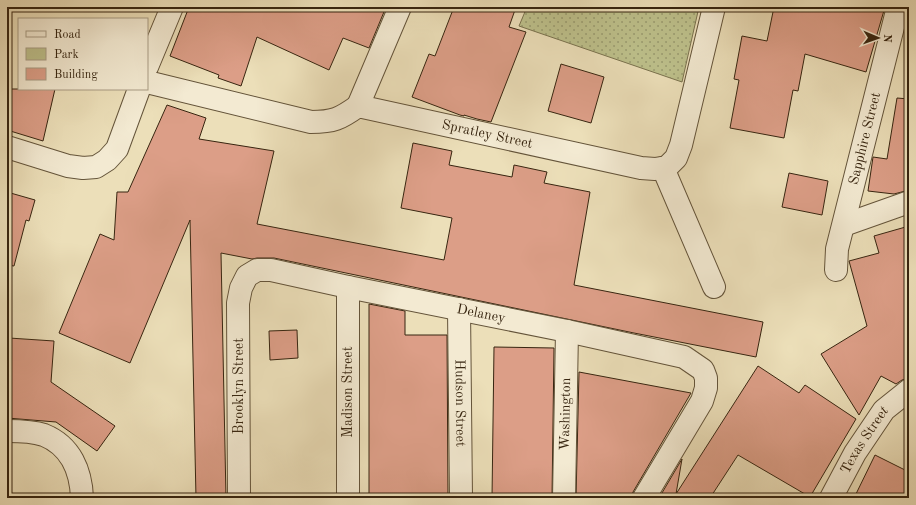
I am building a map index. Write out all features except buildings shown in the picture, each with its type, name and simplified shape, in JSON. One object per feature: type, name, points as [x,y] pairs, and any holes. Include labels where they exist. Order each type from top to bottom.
[{"type":"street","points":[[148,65],[172,7]]},
{"type":"street","points":[[148,82],[311,122],[328,122],[345,116],[358,106],[400,7]]},
{"type":"street","points":[[714,7],[681,145],[676,158],[667,167],[663,168],[714,287]]},
{"type":"street","name":"Sapphire Street","points":[[836,270],[837,249],[898,7]]},
{"type":"street","points":[[7,147],[68,166],[83,168],[96,167],[107,160],[117,149],[138,90]]},
{"type":"street","name":"Spratley Street","points":[[358,106],[641,168],[663,168]]},
{"type":"street","points":[[844,226],[909,202]]},
{"type":"street","name":"Delaney","points":[[247,276],[257,270],[271,270],[567,331],[684,357],[703,370],[706,378],[706,388],[702,401],[644,498]]},
{"type":"street","name":"Brooklyn Street","points":[[239,498],[238,303],[240,288],[247,276]]},
{"type":"street","name":"Madison Street","points":[[348,286],[348,498]]},
{"type":"street","name":"Hudson Street","points":[[460,309],[461,498]]},
{"type":"street","name":"Washington","points":[[564,498],[567,331]]},
{"type":"street","name":"Texas Street","points":[[832,498],[855,453],[884,410],[909,390]]},
{"type":"street","points":[[7,430],[24,431],[44,435],[58,444],[70,456],[78,470],[82,485],[82,498]]},
{"type":"green space","points":[[527,7],[699,7],[682,82],[519,26]]}]
